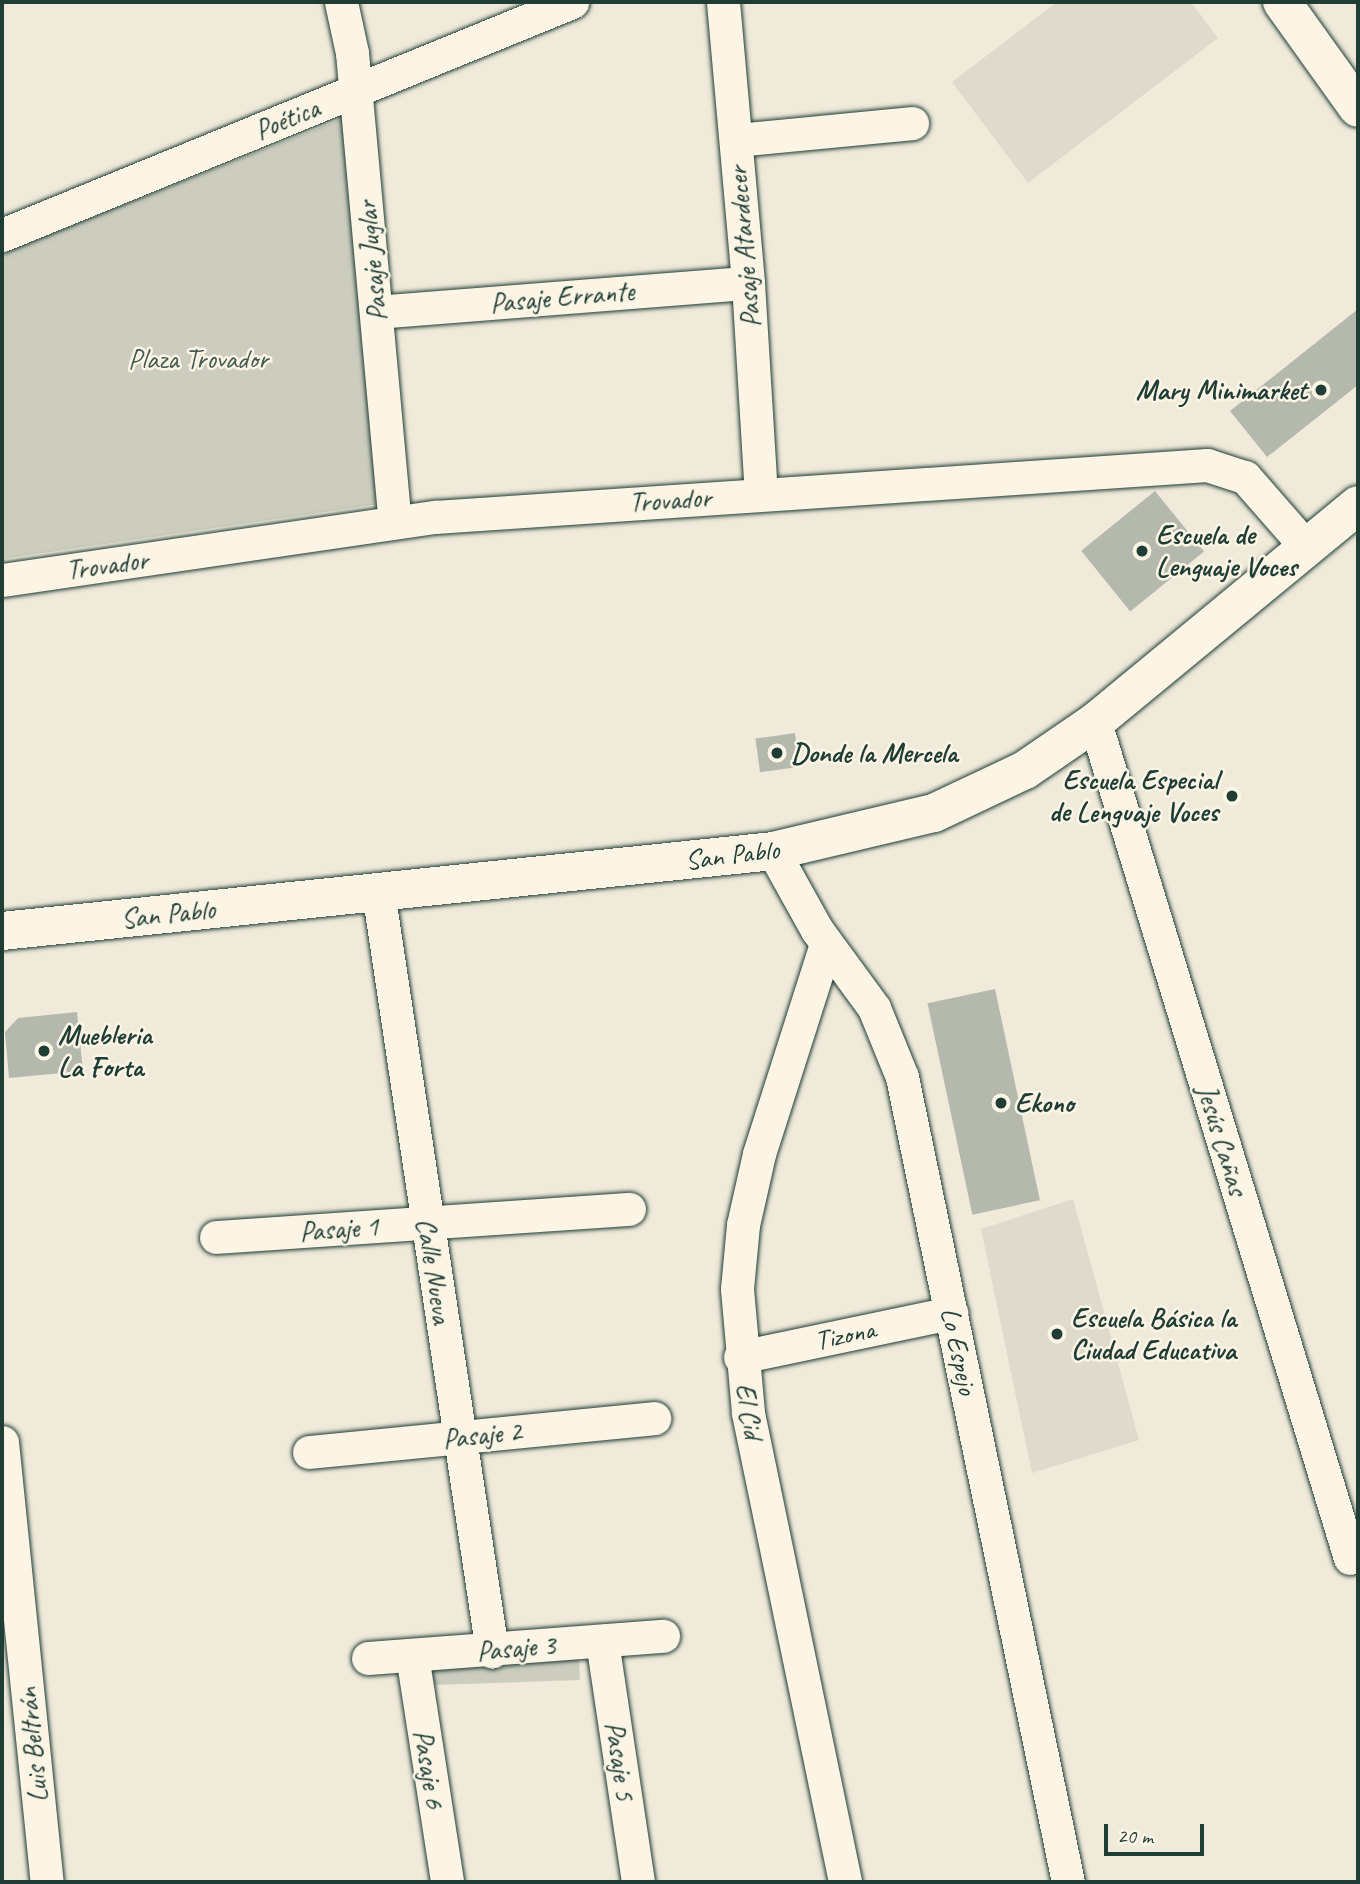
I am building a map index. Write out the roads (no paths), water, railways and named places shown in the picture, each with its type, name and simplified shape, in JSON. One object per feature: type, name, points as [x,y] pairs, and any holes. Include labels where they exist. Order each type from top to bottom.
[{"type":"main road","points":[[1282,2],[1358,108]]},
{"type":"main road","name":"San Pablo","points":[[2,931],[773,851],[934,813],[1026,770],[1095,722],[1358,505]]},
{"type":"street","name":"Pasaje Juglar","points":[[341,2],[356,92],[395,522]]},
{"type":"street","name":"Poética","points":[[2,235],[572,2]]},
{"type":"street","name":"Pasaje Atardecer","points":[[723,2],[748,283],[761,494]]},
{"type":"street","points":[[736,140],[912,122]]},
{"type":"street","name":"Pasaje Errante","points":[[376,312],[748,283]]},
{"type":"street","name":"Trovador","points":[[2,580],[395,522],[761,494],[1220,466],[1245,477],[1307,548]]},
{"type":"street","name":"Jesús Cañas","points":[[1095,722],[1350,1558]]},
{"type":"street","name":"Lo Espejo","points":[[773,851],[826,944],[874,1008],[895,1053],[1068,1882]]},
{"type":"street","name":"Calle Nueva","points":[[378,891],[492,1651]]},
{"type":"street","name":"El Cid","points":[[826,944],[781,1074],[750,1189],[737,1278],[740,1357],[845,1882]]},
{"type":"street","name":"Pasaje 1","points":[[216,1237],[629,1209]]},
{"type":"street","name":"Tizona","points":[[740,1357],[951,1313]]},
{"type":"street","name":"Pasaje 2","points":[[309,1452],[654,1418]]},
{"type":"street","name":"Luis Beltrán","points":[[2,1442],[47,1882]]},
{"type":"street","name":"Pasaje 3","points":[[368,1658],[492,1651],[663,1636]]},
{"type":"street","name":"Pasaje 5","points":[[602,1641],[638,1882]]},
{"type":"street","name":"Pasaje 6","points":[[412,1655],[447,1882]]},
{"type":"place","name":"Mary Minimarket","points":[[1321,390]]},
{"type":"place","name":"Escuela de Lenguaje Voces","points":[[1142,551]]},
{"type":"place","name":"Donde la Mercela","points":[[777,753]]},
{"type":"place","name":"Escuela Especial de Lenguaje Voces","points":[[1232,796]]},
{"type":"place","name":"Muebleria La Forta","points":[[44,1051]]},
{"type":"place","name":"Ekono","points":[[1001,1103]]},
{"type":"place","name":"Escuela Básica la Ciudad Educativa","points":[[1057,1334]]},
{"type":"park label","name":"Plaza Trovador","points":[[198,359]]}]
